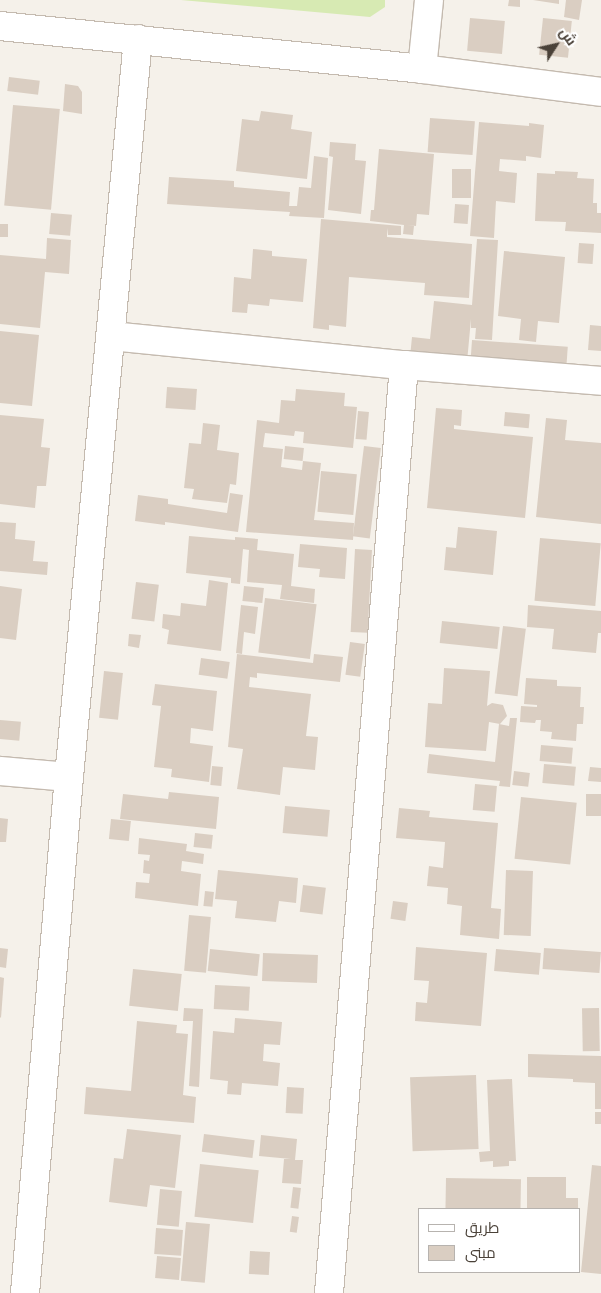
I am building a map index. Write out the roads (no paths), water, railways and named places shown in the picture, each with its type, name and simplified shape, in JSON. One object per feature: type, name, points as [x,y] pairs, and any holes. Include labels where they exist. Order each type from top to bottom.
[{"type":"street","points":[[422,69],[429,0]]},
{"type":"street","points":[[0,26],[422,69],[601,92]]},
{"type":"street","points":[[25,1293],[69,777],[138,39]]},
{"type":"street","points":[[111,336],[404,365],[601,381]]},
{"type":"street","points":[[329,1293],[404,365]]},
{"type":"street","points":[[0,771],[69,777]]}]
